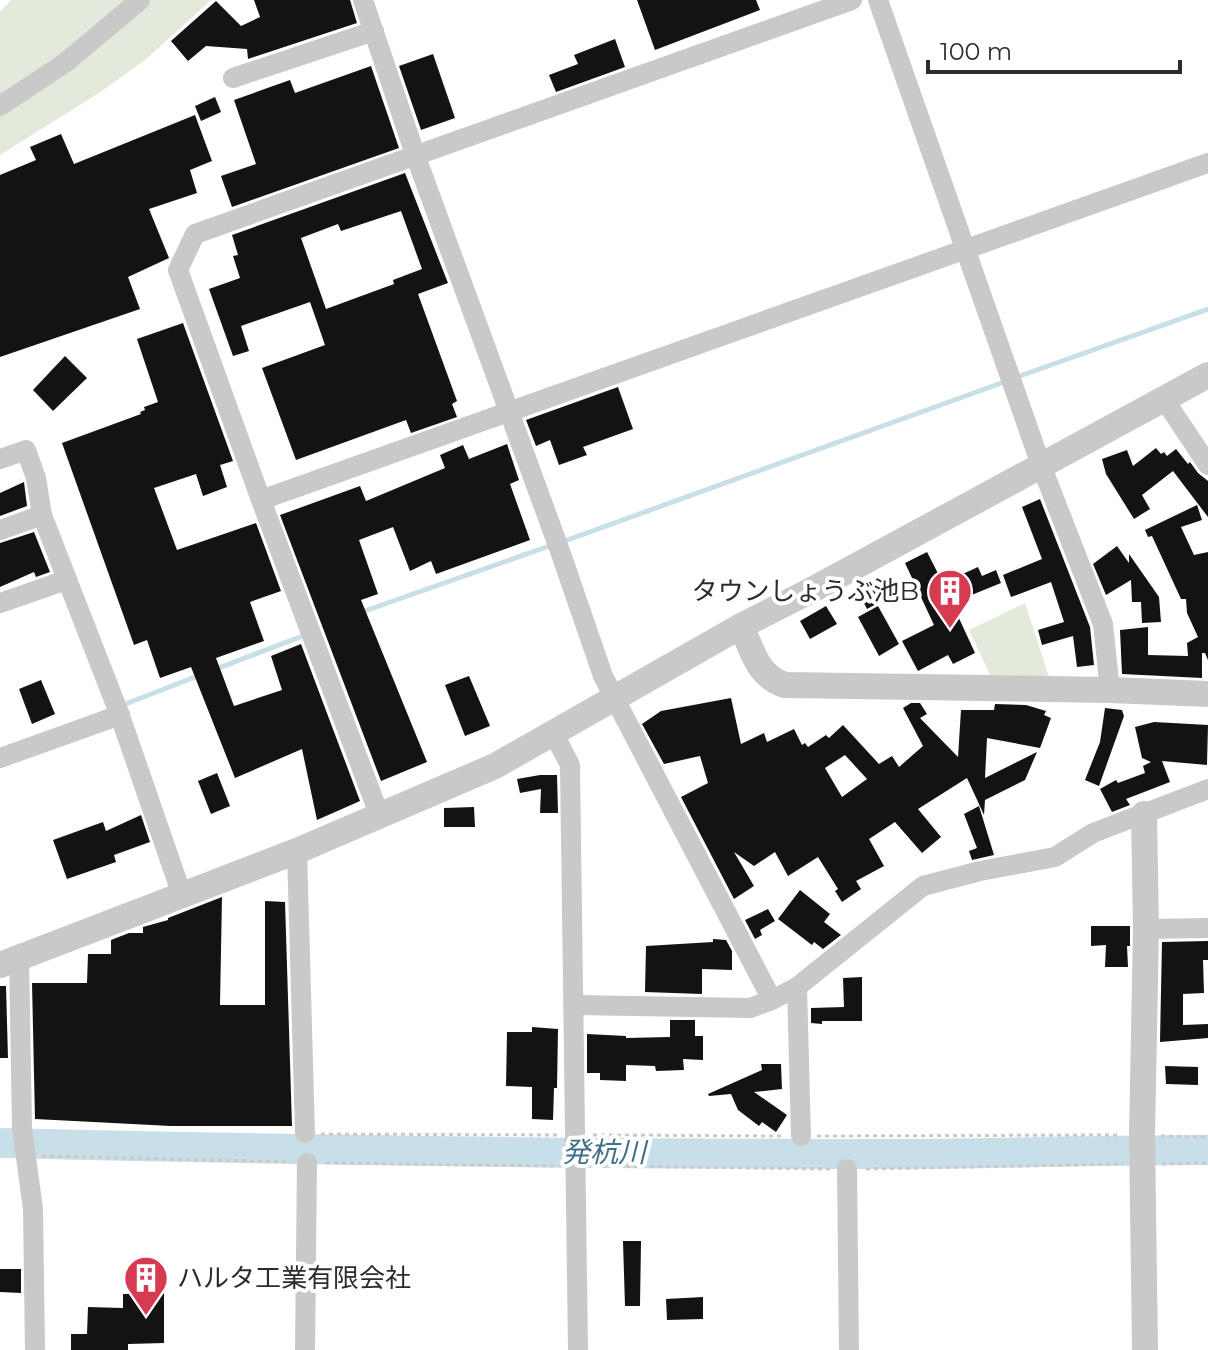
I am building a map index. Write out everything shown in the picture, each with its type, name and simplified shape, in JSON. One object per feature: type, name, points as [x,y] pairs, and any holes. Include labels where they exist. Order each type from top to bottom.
[{"type":"street","points":[[0,106],[65,63],[140,0]]},
{"type":"street","points":[[363,0],[416,157],[603,676],[772,1000]]},
{"type":"street","points":[[380,817],[178,270],[195,234],[852,0]]},
{"type":"street","points":[[878,0],[1041,465],[1103,624],[1110,690]]},
{"type":"street","points":[[233,78],[374,31]]},
{"type":"street","points":[[261,500],[1208,163]]},
{"type":"street","points":[[35,1350],[33,1209],[22,1128],[9,962],[297,851],[495,766],[741,626],[1208,375]]},
{"type":"street","points":[[1164,399],[1206,457]]},
{"type":"street","points":[[0,459],[26,450],[36,478],[42,515],[117,709],[182,895]]},
{"type":"street","points":[[0,530],[42,515]]},
{"type":"street","points":[[0,603],[66,580]]},
{"type":"street","points":[[741,626],[762,672],[771,680],[785,685],[1208,694]]},
{"type":"street","points":[[0,758],[117,709]]},
{"type":"street","points":[[554,734],[570,765],[578,1350]]},
{"type":"street","points":[[575,1005],[750,1008],[797,987],[923,886],[980,871],[1055,857],[1093,833],[1208,789]]},
{"type":"street","points":[[1144,814],[1146,929],[1142,1164],[1145,1350]]},
{"type":"street","points":[[297,851],[305,1133]]},
{"type":"street","points":[[1146,929],[1208,928]]},
{"type":"street","points":[[797,987],[801,1136]]},
{"type":"street","points":[[305,1350],[307,1163]]},
{"type":"street","points":[[847,1169],[849,1350]]},
{"type":"path","points":[[305,1133],[1208,1137]]},
{"type":"path","points":[[27,1155],[575,1166]]},
{"type":"path","points":[[1142,1164],[1208,1163]]},
{"type":"shaded area","points":[[11,0],[211,0],[145,60],[0,155],[0,12]]},
{"type":"shaded area","points":[[1025,603],[1049,677],[990,675],[969,630]]},
{"type":"building","points":[[254,0],[350,0],[357,23],[248,59],[247,49],[206,46],[188,61],[171,41],[216,1],[241,26],[260,17]]},
{"type":"building","points":[[637,0],[756,0],[760,10],[655,50]]},
{"type":"building","points":[[615,39],[625,67],[556,92],[549,75],[578,64],[574,55]]},
{"type":"building","points":[[433,54],[455,118],[421,130],[399,66]]},
{"type":"building","points":[[371,66],[399,148],[232,207],[221,176],[256,164],[234,100],[290,80],[295,93]]},
{"type":"building","points":[[215,97],[221,112],[201,121],[195,106]]},
{"type":"building","points":[[195,115],[212,161],[190,170],[197,193],[149,209],[169,258],[128,277],[140,309],[0,357],[0,175],[36,160],[30,147],[61,134],[74,164]]},
{"type":"building","points":[[405,173],[448,283],[418,294],[457,401],[452,404],[457,417],[411,433],[406,420],[296,460],[262,368],[325,345],[310,302],[241,326],[249,351],[233,356],[209,289],[240,278],[233,256],[238,255],[232,235]],"holes":[[[401,211],[422,269],[393,280],[394,284],[326,309],[301,238],[338,224],[341,231]]]},
{"type":"building","points":[[183,323],[233,461],[220,465],[227,487],[203,496],[196,474],[154,488],[177,550],[256,523],[281,591],[250,602],[264,641],[216,658],[234,706],[282,690],[271,656],[301,644],[360,801],[317,820],[302,749],[235,778],[191,667],[160,678],[147,640],[134,645],[62,443],[141,414],[144,407],[158,402],[137,339]]},
{"type":"building","points":[[65,356],[87,378],[53,411],[33,390]]},
{"type":"building","points":[[618,387],[633,429],[583,447],[587,455],[559,465],[550,440],[536,446],[526,420]]},
{"type":"building","points":[[507,444],[519,480],[510,484],[530,540],[436,574],[431,561],[410,571],[393,527],[359,540],[378,594],[361,600],[427,762],[381,781],[280,515],[360,486],[366,501],[445,468],[440,455],[463,445],[469,459]]},
{"type":"building","points":[[1156,448],[1167,456],[1176,449],[1208,481],[1208,517],[1173,471],[1142,495],[1150,509],[1134,519],[1106,474],[1102,459],[1127,450],[1133,466]]},
{"type":"building","points":[[24,482],[27,506],[0,516],[0,493]]},
{"type":"building","points":[[1040,499],[1090,627],[1094,665],[1077,667],[1073,636],[1042,645],[1038,630],[1064,622],[1051,582],[1011,597],[1003,575],[1042,559],[1022,507]]},
{"type":"building","points":[[1197,505],[1202,520],[1181,527],[1194,555],[1208,552],[1208,660],[1202,653],[1202,678],[1122,674],[1120,630],[1148,627],[1148,655],[1188,656],[1187,643],[1198,637],[1187,613],[1186,599],[1181,599],[1152,536],[1148,537],[1145,530]]},
{"type":"building","points":[[34,532],[50,572],[36,577],[34,572],[0,587],[0,543]]},
{"type":"building","points":[[1117,546],[1129,563],[1129,554],[1159,597],[1161,622],[1142,623],[1141,602],[1132,602],[1131,580],[1106,595],[1093,564]]},
{"type":"building","points":[[927,552],[943,583],[978,567],[982,576],[996,570],[1001,583],[952,603],[975,653],[953,664],[948,655],[918,671],[902,641],[934,625],[905,563]]},
{"type":"building","points":[[875,577],[886,599],[867,609],[856,588]]},
{"type":"building","points":[[826,606],[837,624],[810,639],[800,621]]},
{"type":"building","points":[[878,606],[899,644],[879,656],[858,617]]},
{"type":"building","points":[[469,676],[490,726],[465,736],[445,685]]},
{"type":"building","points":[[41,680],[55,714],[32,724],[19,689]]},
{"type":"building","points":[[731,698],[741,744],[764,733],[767,742],[794,729],[802,745],[805,743],[808,747],[826,735],[829,738],[843,725],[879,764],[892,756],[899,767],[923,746],[903,708],[911,703],[920,703],[927,714],[920,718],[958,757],[961,710],[994,710],[995,704],[1026,705],[1046,711],[1044,715],[1051,718],[1040,748],[987,738],[985,778],[1037,752],[1025,780],[985,800],[984,815],[967,778],[918,809],[941,837],[922,853],[895,822],[869,839],[884,866],[856,881],[861,889],[842,902],[835,891],[838,889],[818,857],[788,876],[775,852],[754,866],[734,852],[754,886],[734,899],[681,797],[708,783],[700,756],[664,764],[642,724],[661,711]],"holes":[[[845,755],[867,779],[842,797],[825,768]]]},
{"type":"building","points":[[1105,708],[1122,710],[1124,716],[1099,786],[1085,780],[1100,742]]},
{"type":"building","points":[[1154,722],[1208,725],[1207,765],[1162,761],[1170,782],[1126,799],[1130,805],[1112,812],[1100,789],[1116,780],[1118,783],[1145,773],[1143,766],[1151,762],[1142,758],[1135,727]]},
{"type":"building","points":[[217,773],[230,806],[211,814],[198,781]]},
{"type":"building","points":[[557,775],[558,813],[540,813],[541,789],[520,793],[517,779]]},
{"type":"building","points":[[979,806],[994,855],[972,860],[969,851],[977,848],[964,814]]},
{"type":"building","points":[[474,807],[475,827],[444,827],[444,808]]},
{"type":"building","points":[[141,815],[150,842],[114,855],[116,862],[67,879],[53,840],[103,822],[106,831]]},
{"type":"building","points":[[800,890],[830,914],[824,922],[841,935],[823,949],[814,942],[812,945],[778,919]]},
{"type":"building","points":[[222,897],[220,1005],[265,1005],[265,901],[285,902],[292,1126],[171,1126],[35,1119],[32,983],[87,983],[88,954],[111,954],[111,940],[129,933],[143,933],[143,927]]},
{"type":"building","points":[[768,909],[775,921],[760,930],[762,935],[755,939],[745,920]]},
{"type":"building","points":[[1091,926],[1130,926],[1128,967],[1105,967],[1106,945],[1091,946]]},
{"type":"building","points":[[713,939],[726,940],[732,951],[732,970],[702,969],[702,994],[645,992],[646,946],[713,942]]},
{"type":"building","points":[[1208,941],[1208,960],[1203,960],[1204,993],[1183,994],[1183,1025],[1208,1024],[1208,1038],[1160,1042],[1162,942]]},
{"type":"building","points":[[862,977],[862,1021],[811,1023],[811,1008],[844,1007],[843,978]]},
{"type":"building","points":[[0,986],[6,986],[8,1058],[0,1058]]},
{"type":"building","points":[[670,1020],[695,1020],[695,1036],[703,1036],[703,1060],[683,1059],[684,1070],[656,1071],[655,1066],[626,1065],[626,1081],[600,1080],[600,1073],[587,1073],[587,1034],[626,1038],[670,1037]]},
{"type":"building","points":[[532,1027],[558,1029],[553,1120],[532,1119],[532,1087],[506,1086],[507,1032],[532,1032]]},
{"type":"building","points":[[761,1064],[781,1064],[782,1089],[754,1092],[787,1115],[776,1132],[762,1122],[759,1126],[738,1110],[731,1094],[708,1094],[762,1070]]},
{"type":"building","points":[[1165,1066],[1198,1067],[1198,1085],[1166,1084]]},
{"type":"building","points":[[623,1241],[641,1241],[640,1306],[625,1306]]},
{"type":"building","points":[[0,1269],[21,1269],[21,1293],[0,1292]]},
{"type":"building","points":[[164,1293],[164,1343],[128,1344],[128,1350],[71,1350],[71,1334],[87,1334],[88,1307],[123,1308],[123,1294]]},
{"type":"building","points":[[703,1297],[703,1319],[667,1320],[666,1299]]},
{"type":"waterway","points":[[1017,377],[1208,309]]},
{"type":"waterway","points":[[562,542],[1007,381]]},
{"type":"waterway","points":[[362,612],[552,545]]},
{"type":"waterway","points":[[216,669],[308,634]]},
{"type":"waterway","points":[[123,705],[200,675]]},
{"type":"waterway","name":"発杭川","points":[[0,1143],[656,1153],[916,1154],[1208,1150]]},
{"type":"place","name":"タウンしょうぶ池B","points":[[950,630]]},
{"type":"place","name":"ハルタ工業有限会社","points":[[146,1317]]}]
